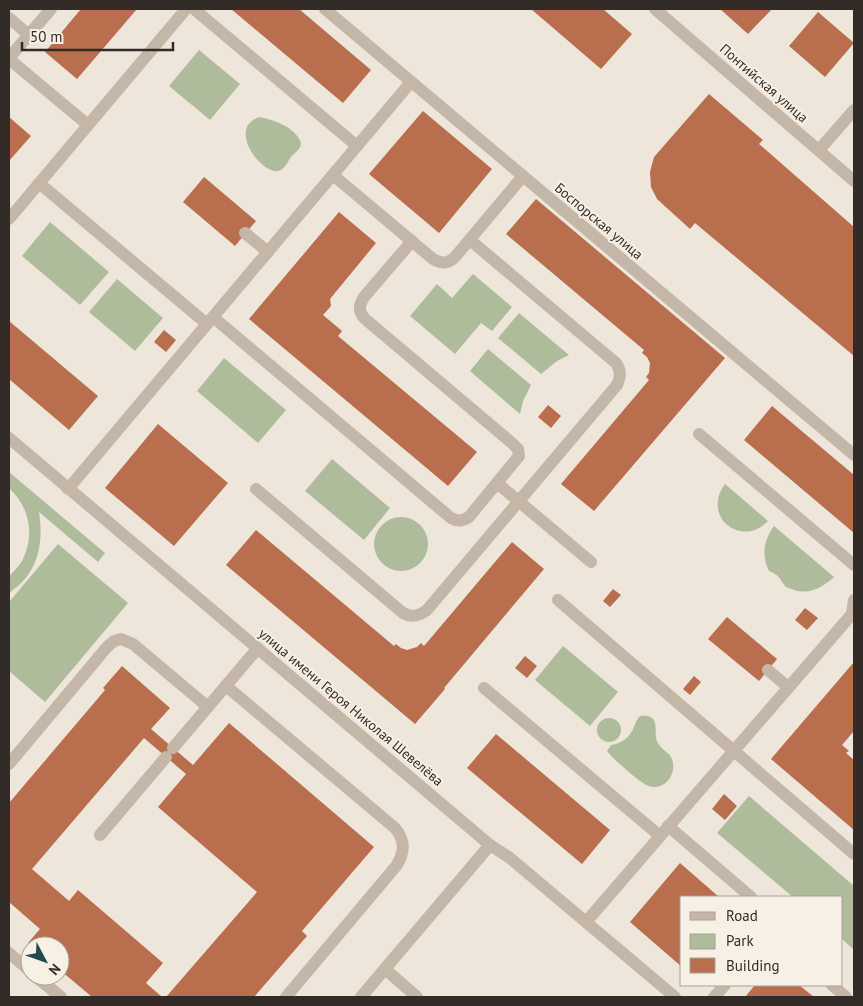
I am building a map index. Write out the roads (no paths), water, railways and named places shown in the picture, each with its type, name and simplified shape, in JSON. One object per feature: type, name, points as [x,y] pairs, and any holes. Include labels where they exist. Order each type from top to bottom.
[{"type":"street","points":[[51,9],[9,59],[88,125]]},
{"type":"street","points":[[9,218],[186,9]]},
{"type":"street","points":[[194,9],[357,146]]},
{"type":"street","name":"Боспорская улица","points":[[325,9],[854,455]]},
{"type":"street","name":"Понтийская улица","points":[[655,9],[854,181]]},
{"type":"street","points":[[9,18],[29,35]]},
{"type":"street","points":[[68,488],[411,82]]},
{"type":"street","points":[[819,150],[854,110]]},
{"type":"street","points":[[333,175],[440,263],[449,262],[470,240],[523,176]]},
{"type":"street","points":[[39,183],[451,518],[456,521],[463,521],[519,456],[518,449],[364,318],[360,312],[360,304],[364,297],[412,241]]},
{"type":"street","points":[[245,233],[268,252]]},
{"type":"street","points":[[256,489],[403,613],[410,616],[420,615],[427,610],[617,385],[621,377],[620,369],[616,363],[470,240]]},
{"type":"street","points":[[699,434],[854,565]]},
{"type":"street","name":"улица имени Героя Николая Шевелёва","points":[[9,438],[490,845],[510,858],[675,997]]},
{"type":"street","points":[[497,483],[590,562]]},
{"type":"street","points":[[558,600],[854,854]]},
{"type":"street","points":[[586,922],[788,687],[853,615],[854,600]]},
{"type":"street","points":[[9,764],[114,641],[121,639],[133,644],[208,707]]},
{"type":"street","points":[[100,835],[258,648]]},
{"type":"street","points":[[768,670],[788,687]]},
{"type":"street","points":[[226,686],[394,828],[401,835],[404,844],[402,856],[397,865],[286,997]]},
{"type":"street","points":[[484,688],[664,831],[750,896]]},
{"type":"street","points":[[361,997],[490,845]]},
{"type":"street","points":[[9,954],[20,963]]},
{"type":"street","points":[[385,969],[418,997]]},
{"type":"street","points":[[48,986],[61,997]]},
{"type":"street","points":[[714,997],[724,986]]},
{"type":"street","points":[[833,986],[846,997]]}]
